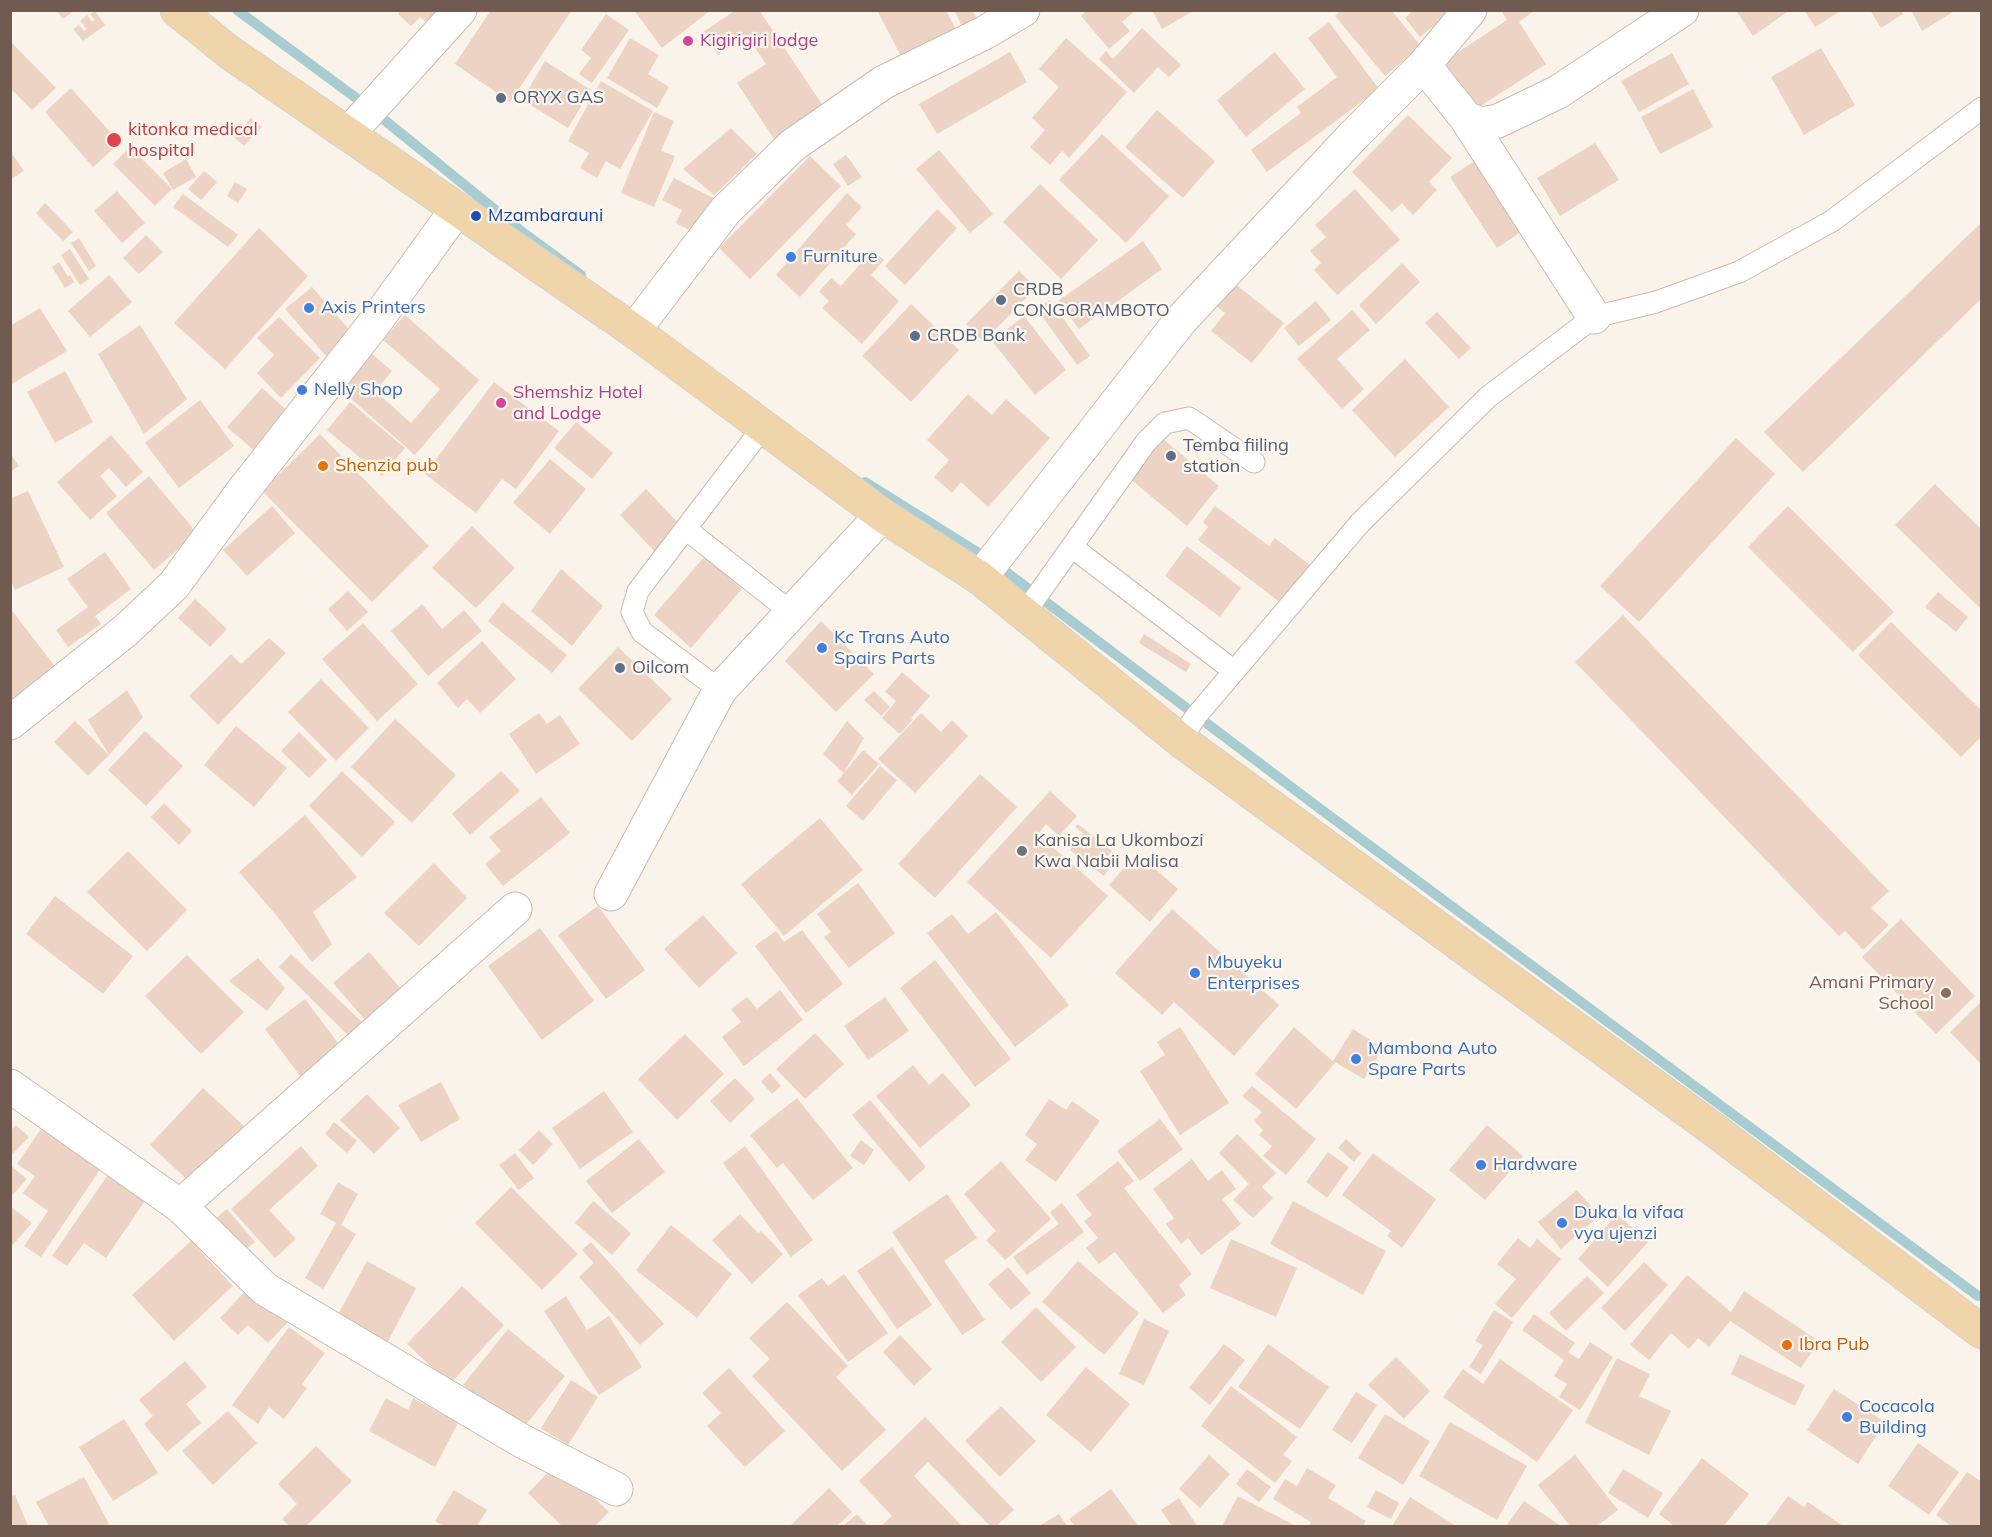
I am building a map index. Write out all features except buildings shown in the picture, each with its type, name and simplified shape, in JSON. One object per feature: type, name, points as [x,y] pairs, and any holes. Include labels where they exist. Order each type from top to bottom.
[{"type":"main road","points":[[177,10],[229,52],[637,333],[882,515],[981,578],[1180,740],[1713,1129],[1982,1332]]},
{"type":"street","points":[[348,134],[460,10]]},
{"type":"street","points":[[637,333],[642,320],[726,210],[793,145],[884,82],[984,33],[1023,10]]},
{"type":"street","points":[[981,578],[1181,320],[1353,136],[1424,65],[1470,10]]},
{"type":"street","points":[[1466,118],[1481,124],[1498,121],[1558,92],[1682,10]]},
{"type":"street","points":[[1424,65],[1466,118],[1594,317]]},
{"type":"street","points":[[10,723],[125,631],[174,585],[242,492],[376,321],[457,209]]},
{"type":"street","points":[[611,894],[720,690],[882,515]]},
{"type":"street","points":[[180,1206],[515,909]]},
{"type":"street","points":[[10,1086],[180,1206],[265,1290],[522,1441],[616,1489]]},
{"type":"lane","points":[[1180,740],[1197,715],[1360,523],[1488,397],[1594,317],[1656,302],[1739,272],[1832,221],[1982,108]]},
{"type":"lane","points":[[1024,614],[1146,442],[1165,423],[1189,418],[1254,462]]},
{"type":"lane","points":[[720,690],[642,632],[632,612],[638,591],[764,426]]},
{"type":"lane","points":[[686,529],[792,613]]},
{"type":"lane","points":[[1072,547],[1234,671]]},
{"type":"waterway","points":[[237,10],[371,109],[521,231],[581,275]]},
{"type":"waterway","points":[[865,482],[993,562],[1319,808],[1978,1296]]},
{"type":"place","name":"Kigirigiri lodge","points":[[688,41]]},
{"type":"place","name":"ORYX GAS","points":[[501,98]]},
{"type":"place","name":"kitonka medical hospital","points":[[114,140]]},
{"type":"place","name":"Mzambarauni","points":[[476,216]]},
{"type":"place","name":"Furniture","points":[[791,257]]},
{"type":"place","name":"CRDB CONGORAMBOTO","points":[[1001,300]]},
{"type":"place","name":"Axis Printers","points":[[309,308]]},
{"type":"place","name":"CRDB Bank","points":[[915,336]]},
{"type":"place","name":"Nelly Shop","points":[[302,390]]},
{"type":"place","name":"Shemshiz Hotel and Lodge","points":[[501,403]]},
{"type":"place","name":"Temba fiiling station","points":[[1171,456]]},
{"type":"place","name":"Shenzia pub","points":[[323,466]]},
{"type":"place","name":"Kc Trans Auto Spairs Parts","points":[[822,648]]},
{"type":"place","name":"Oilcom","points":[[620,668]]},
{"type":"place","name":"Kanisa La Ukombozi Kwa Nabii Malisa","points":[[1022,851]]},
{"type":"place","name":"Mbuyeku Enterprises","points":[[1195,973]]},
{"type":"place","name":"Amani Primary School","points":[[1946,993]]},
{"type":"place","name":"Mambona Auto Spare Parts","points":[[1356,1059]]},
{"type":"place","name":"Hardware","points":[[1481,1165]]},
{"type":"place","name":"Duka la vifaa vya ujenzi","points":[[1562,1223]]},
{"type":"place","name":"Ibra Pub","points":[[1787,1345]]},
{"type":"place","name":"Cocacola Building","points":[[1847,1417]]}]
